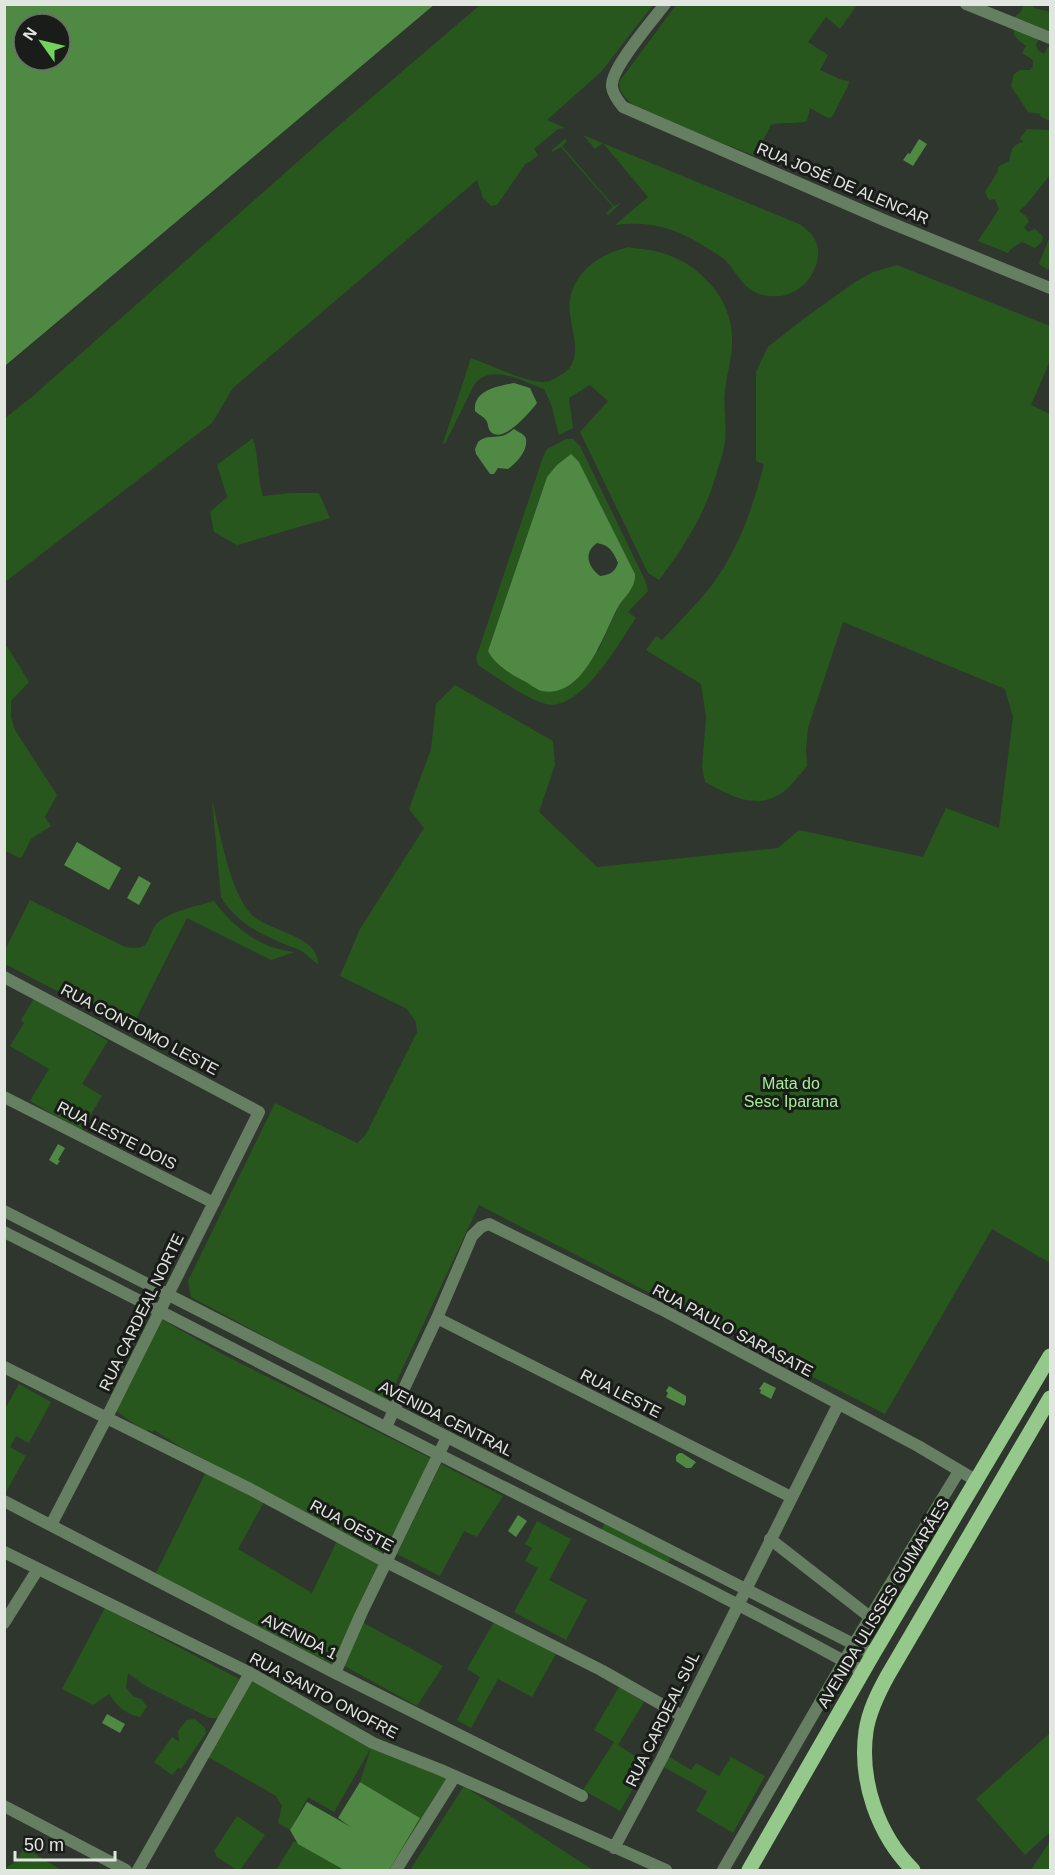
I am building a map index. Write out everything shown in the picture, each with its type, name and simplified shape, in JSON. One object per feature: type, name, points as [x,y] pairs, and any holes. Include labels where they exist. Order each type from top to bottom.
[{"type":"main road","name":"AVENIDA ULISSES GUIMARÃES","points":[[749,1870],[862,1671],[1050,1356]]},
{"type":"main road","points":[[913,1870],[902,1860],[876,1814],[867,1785],[864,1751],[866,1729],[873,1704],[1050,1398]]},
{"type":"main road","points":[[915,1584],[935,1596]]},
{"type":"street","name":"RUA JOSÉ DE ALENCAR","points":[[665,4],[616,70],[611,85],[623,107],[886,221],[1050,288]]},
{"type":"street","points":[[966,4],[1050,38]]},
{"type":"street","name":"RUA CONTOMO LESTE","points":[[4,977],[259,1112]]},
{"type":"street","name":"RUA LESTE DOIS","points":[[4,1097],[214,1203]]},
{"type":"street","name":"RUA CARDEAL NORTE","points":[[51,1525],[259,1112]]},
{"type":"street","name":"AVENIDA CENTRAL","points":[[4,1211],[873,1654]]},
{"type":"street","name":"RUA PAULO SARASATE","points":[[436,1318],[472,1236],[485,1225],[494,1226],[661,1309],[918,1446],[977,1481]]},
{"type":"street","points":[[4,1232],[160,1310],[438,1455],[737,1604],[862,1671]]},
{"type":"street","points":[[386,1427],[436,1318]]},
{"type":"street","name":"RUA LESTE","points":[[436,1318],[791,1497]]},
{"type":"street","name":"RUA OESTE","points":[[4,1367],[250,1489],[386,1562],[601,1670],[682,1716]]},
{"type":"street","name":"RUA CARDEAL SUL","points":[[614,1848],[636,1809],[838,1405]]},
{"type":"street","points":[[335,1673],[447,1437]]},
{"type":"street","points":[[723,1870],[854,1644],[959,1471]]},
{"type":"street","name":"AVENIDA 1","points":[[4,1501],[335,1673],[582,1796]]},
{"type":"street","points":[[770,1539],[870,1617]]},
{"type":"street","name":"RUA SANTO ONOFRE","points":[[4,1551],[249,1673],[373,1743],[455,1776],[666,1870]]},
{"type":"street","points":[[669,1570],[678,1554]]},
{"type":"street","points":[[4,1623],[38,1569]]},
{"type":"street","points":[[138,1870],[249,1673]]},
{"type":"street","points":[[396,1870],[455,1776]]},
{"type":"street","points":[[4,1806],[126,1870]]},
{"type":"green space","points":[[480,5],[653,5],[601,72],[547,120],[565,128],[558,129],[534,149],[538,155],[526,163],[497,205],[491,206],[483,198],[477,180],[233,388],[212,423],[5,582],[5,418]]},
{"type":"green space","points":[[676,5],[857,5],[840,29],[826,17],[808,42],[828,55],[820,70],[849,81],[832,117],[828,118],[810,108],[807,121],[771,125],[755,156],[637,109],[623,94],[619,82]]},
{"type":"green space","points":[[1023,5],[1034,5],[1034,8],[1050,12],[1050,43],[1047,44],[1039,39],[1036,45],[1038,50],[1044,54],[1048,47],[1050,48],[1050,121],[1041,117],[1040,114],[1028,112],[1011,86],[1014,74],[1033,67],[1033,60],[1022,53],[1026,46],[1017,39],[1014,33],[1014,17],[1021,12]]},
{"type":"green space","points":[[1027,129],[1050,130],[1050,175],[1019,211],[1027,217],[1029,222],[1024,227],[1028,232],[1035,229],[1043,236],[1042,242],[1035,248],[1022,242],[1008,253],[978,241],[999,209],[995,199],[989,200],[985,192],[998,171],[998,167],[1009,161],[1014,146],[1023,142],[1020,138]]},
{"type":"green space","points":[[583,135],[603,143],[595,149]]},
{"type":"green space","points":[[565,139],[567,141],[562,146],[614,206],[621,203],[608,215],[606,213],[613,207],[561,147],[552,152]]},
{"type":"green space","points":[[603,143],[799,224],[811,234],[818,246],[818,257],[810,277],[796,290],[787,294],[767,296],[757,293],[743,283],[722,258],[681,234],[650,225],[615,225],[648,197]]},
{"type":"green space","points":[[1050,236],[1050,266],[1048,270],[1039,264]]},
{"type":"green space","points":[[628,247],[655,251],[673,257],[699,272],[726,307],[732,336],[725,397],[725,441],[721,460],[700,516],[686,542],[659,580],[648,573],[580,432],[608,401],[590,385],[569,398],[573,428],[559,435],[551,404],[544,389],[498,374],[481,378],[474,385],[445,444],[443,443],[471,358],[539,382],[551,380],[569,369],[574,360],[575,349],[570,302],[576,282],[594,262]]},
{"type":"green space","name":"Mata do Sesc Iparana","points":[[897,265],[1050,326],[1050,361],[1031,405],[1050,414],[1050,1263],[992,1229],[885,1414],[479,1205],[387,1402],[191,1297],[188,1281],[275,1103],[357,1143],[365,1136],[417,1032],[416,1022],[407,1009],[340,976],[360,929],[424,828],[409,809],[431,749],[436,704],[455,685],[553,741],[555,765],[539,812],[597,867],[778,848],[799,830],[923,857],[946,808],[999,828],[1013,717],[1005,689],[843,622],[808,728],[807,766],[778,796],[767,800],[746,800],[705,782],[702,767],[706,717],[701,684],[646,650],[656,636],[662,640],[703,596],[725,566],[741,533],[764,464],[756,461],[756,372],[768,347],[855,282],[873,272]]},
{"type":"green space","points":[[253,438],[263,496],[319,493],[330,518],[237,545],[214,532],[210,512],[227,497],[217,465]]},
{"type":"green space","points":[[566,439],[573,439],[580,446],[645,580],[648,591],[628,612],[636,618],[610,658],[586,687],[560,704],[546,704],[529,697],[478,665],[476,658],[547,449]],"holes":[[[579,462],[635,574],[635,582],[618,607],[598,651],[488,651],[547,477]]]},
{"type":"green space","points":[[5,643],[29,682],[11,701],[11,717],[15,730],[57,795],[45,817],[51,826],[31,839],[20,858],[5,851]]},
{"type":"green space","points":[[212,800],[226,860],[243,903],[259,920],[310,946],[316,954],[318,964],[302,951],[266,936],[246,924],[221,897]]},
{"type":"green space","points":[[30,900],[125,947],[135,948],[146,944],[161,920],[186,909],[214,901],[230,920],[249,936],[271,947],[295,952],[271,960],[187,918],[131,1029],[5,964],[5,950]]},
{"type":"green space","points":[[35,997],[108,1041],[82,1084],[102,1096],[81,1131],[30,1101],[49,1069],[10,1046],[24,1023],[21,1020]]},
{"type":"green space","points":[[161,1319],[226,1356],[430,1458],[409,1506],[382,1553],[182,1448],[154,1430],[145,1432],[115,1410]]},
{"type":"green space","points":[[19,1384],[51,1402],[29,1443],[16,1436],[10,1447],[26,1456],[6,1492],[4,1491],[5,1409]]},
{"type":"green space","points":[[441,1464],[503,1496],[477,1537],[464,1531],[440,1576],[397,1554]]},
{"type":"green space","points":[[207,1470],[265,1500],[238,1549],[312,1593],[337,1541],[380,1564],[332,1668],[155,1575]]},
{"type":"green space","points":[[537,1521],[571,1539],[549,1580],[587,1600],[566,1640],[514,1612],[538,1568],[525,1561],[532,1548],[525,1544]]},
{"type":"green space","points":[[606,1521],[672,1555],[666,1567],[599,1534]]},
{"type":"green space","points":[[105,1608],[239,1679],[218,1718],[210,1718],[144,1685],[128,1673],[126,1688],[147,1706],[140,1717],[122,1709],[109,1694],[93,1705],[62,1689]]},
{"type":"green space","points":[[495,1620],[556,1654],[532,1697],[498,1679],[471,1728],[457,1720],[480,1677],[467,1669]]},
{"type":"green space","points":[[360,1621],[443,1666],[417,1706],[341,1664]]},
{"type":"green space","points":[[250,1673],[455,1782],[402,1870],[389,1870],[420,1818],[360,1782],[371,1748],[334,1812],[308,1797],[290,1830],[278,1823],[282,1806],[276,1796],[203,1754]]},
{"type":"green space","points":[[619,1687],[644,1702],[618,1745],[647,1764],[620,1811],[583,1790],[614,1742],[594,1730]]},
{"type":"green space","points":[[195,1719],[205,1728],[206,1733],[181,1769],[178,1768],[172,1775],[154,1762],[172,1737],[179,1742],[178,1731],[187,1720]]},
{"type":"green space","points":[[1050,1733],[1050,1832],[1025,1855],[976,1799]]},
{"type":"green space","points":[[668,1756],[691,1770],[696,1763],[719,1776],[731,1757],[765,1776],[733,1833],[696,1811],[707,1791],[662,1766]]},
{"type":"green space","points":[[464,1786],[593,1870],[410,1870]]},
{"type":"green space","points":[[237,1816],[265,1835],[240,1870],[217,1857],[214,1851]]},
{"type":"green space","points":[[294,1841],[344,1870],[276,1870]]},
{"type":"green space","points":[[1050,1841],[1050,1870],[1031,1870]]},
{"type":"green space","points":[[24,1847],[61,1870],[5,1870],[14,1863]]},
{"type":"shaded area","points":[[5,4],[435,5],[5,366]]},
{"type":"shaded area","points":[[919,139],[927,144],[913,166],[903,160],[908,153],[910,154]]},
{"type":"shaded area","points":[[514,383],[530,388],[537,403],[510,430],[497,435],[489,430],[486,420],[475,411],[475,404],[478,398],[488,390]]},
{"type":"shaded area","points":[[514,429],[525,437],[523,452],[508,469],[498,468],[494,474],[490,474],[476,454],[475,449],[478,442],[486,438],[505,435]]},
{"type":"shaded area","points":[[571,454],[579,462],[635,574],[635,579],[632,588],[617,609],[598,649],[580,676],[569,685],[556,691],[542,691],[504,669],[488,651],[547,477]],"holes":[[[597,543],[610,549],[618,563],[615,569],[607,575],[600,576],[590,564],[590,551]]]},
{"type":"shaded area","points":[[77,842],[121,868],[109,890],[64,865]]},
{"type":"shaded area","points":[[139,876],[151,883],[139,905],[127,898]]},
{"type":"shaded area","points":[[58,1144],[65,1148],[57,1165],[49,1160]]},
{"type":"shaded area","points":[[764,1382],[776,1388],[771,1399],[760,1393],[759,1389]]},
{"type":"shaded area","points":[[669,1386],[686,1396],[684,1406],[666,1397]]},
{"type":"shaded area","points":[[679,1453],[696,1462],[691,1468],[686,1468],[676,1461]]},
{"type":"shaded area","points":[[518,1515],[527,1521],[516,1537],[508,1531]]},
{"type":"shaded area","points":[[107,1714],[125,1724],[120,1733],[102,1723]]},
{"type":"shaded area","points":[[360,1782],[420,1818],[389,1870],[344,1870],[298,1844],[290,1830],[307,1802],[351,1827],[338,1818]]},
{"type":"pier","points":[[435,4],[438,4],[437,7],[4,369],[5,366]]}]
